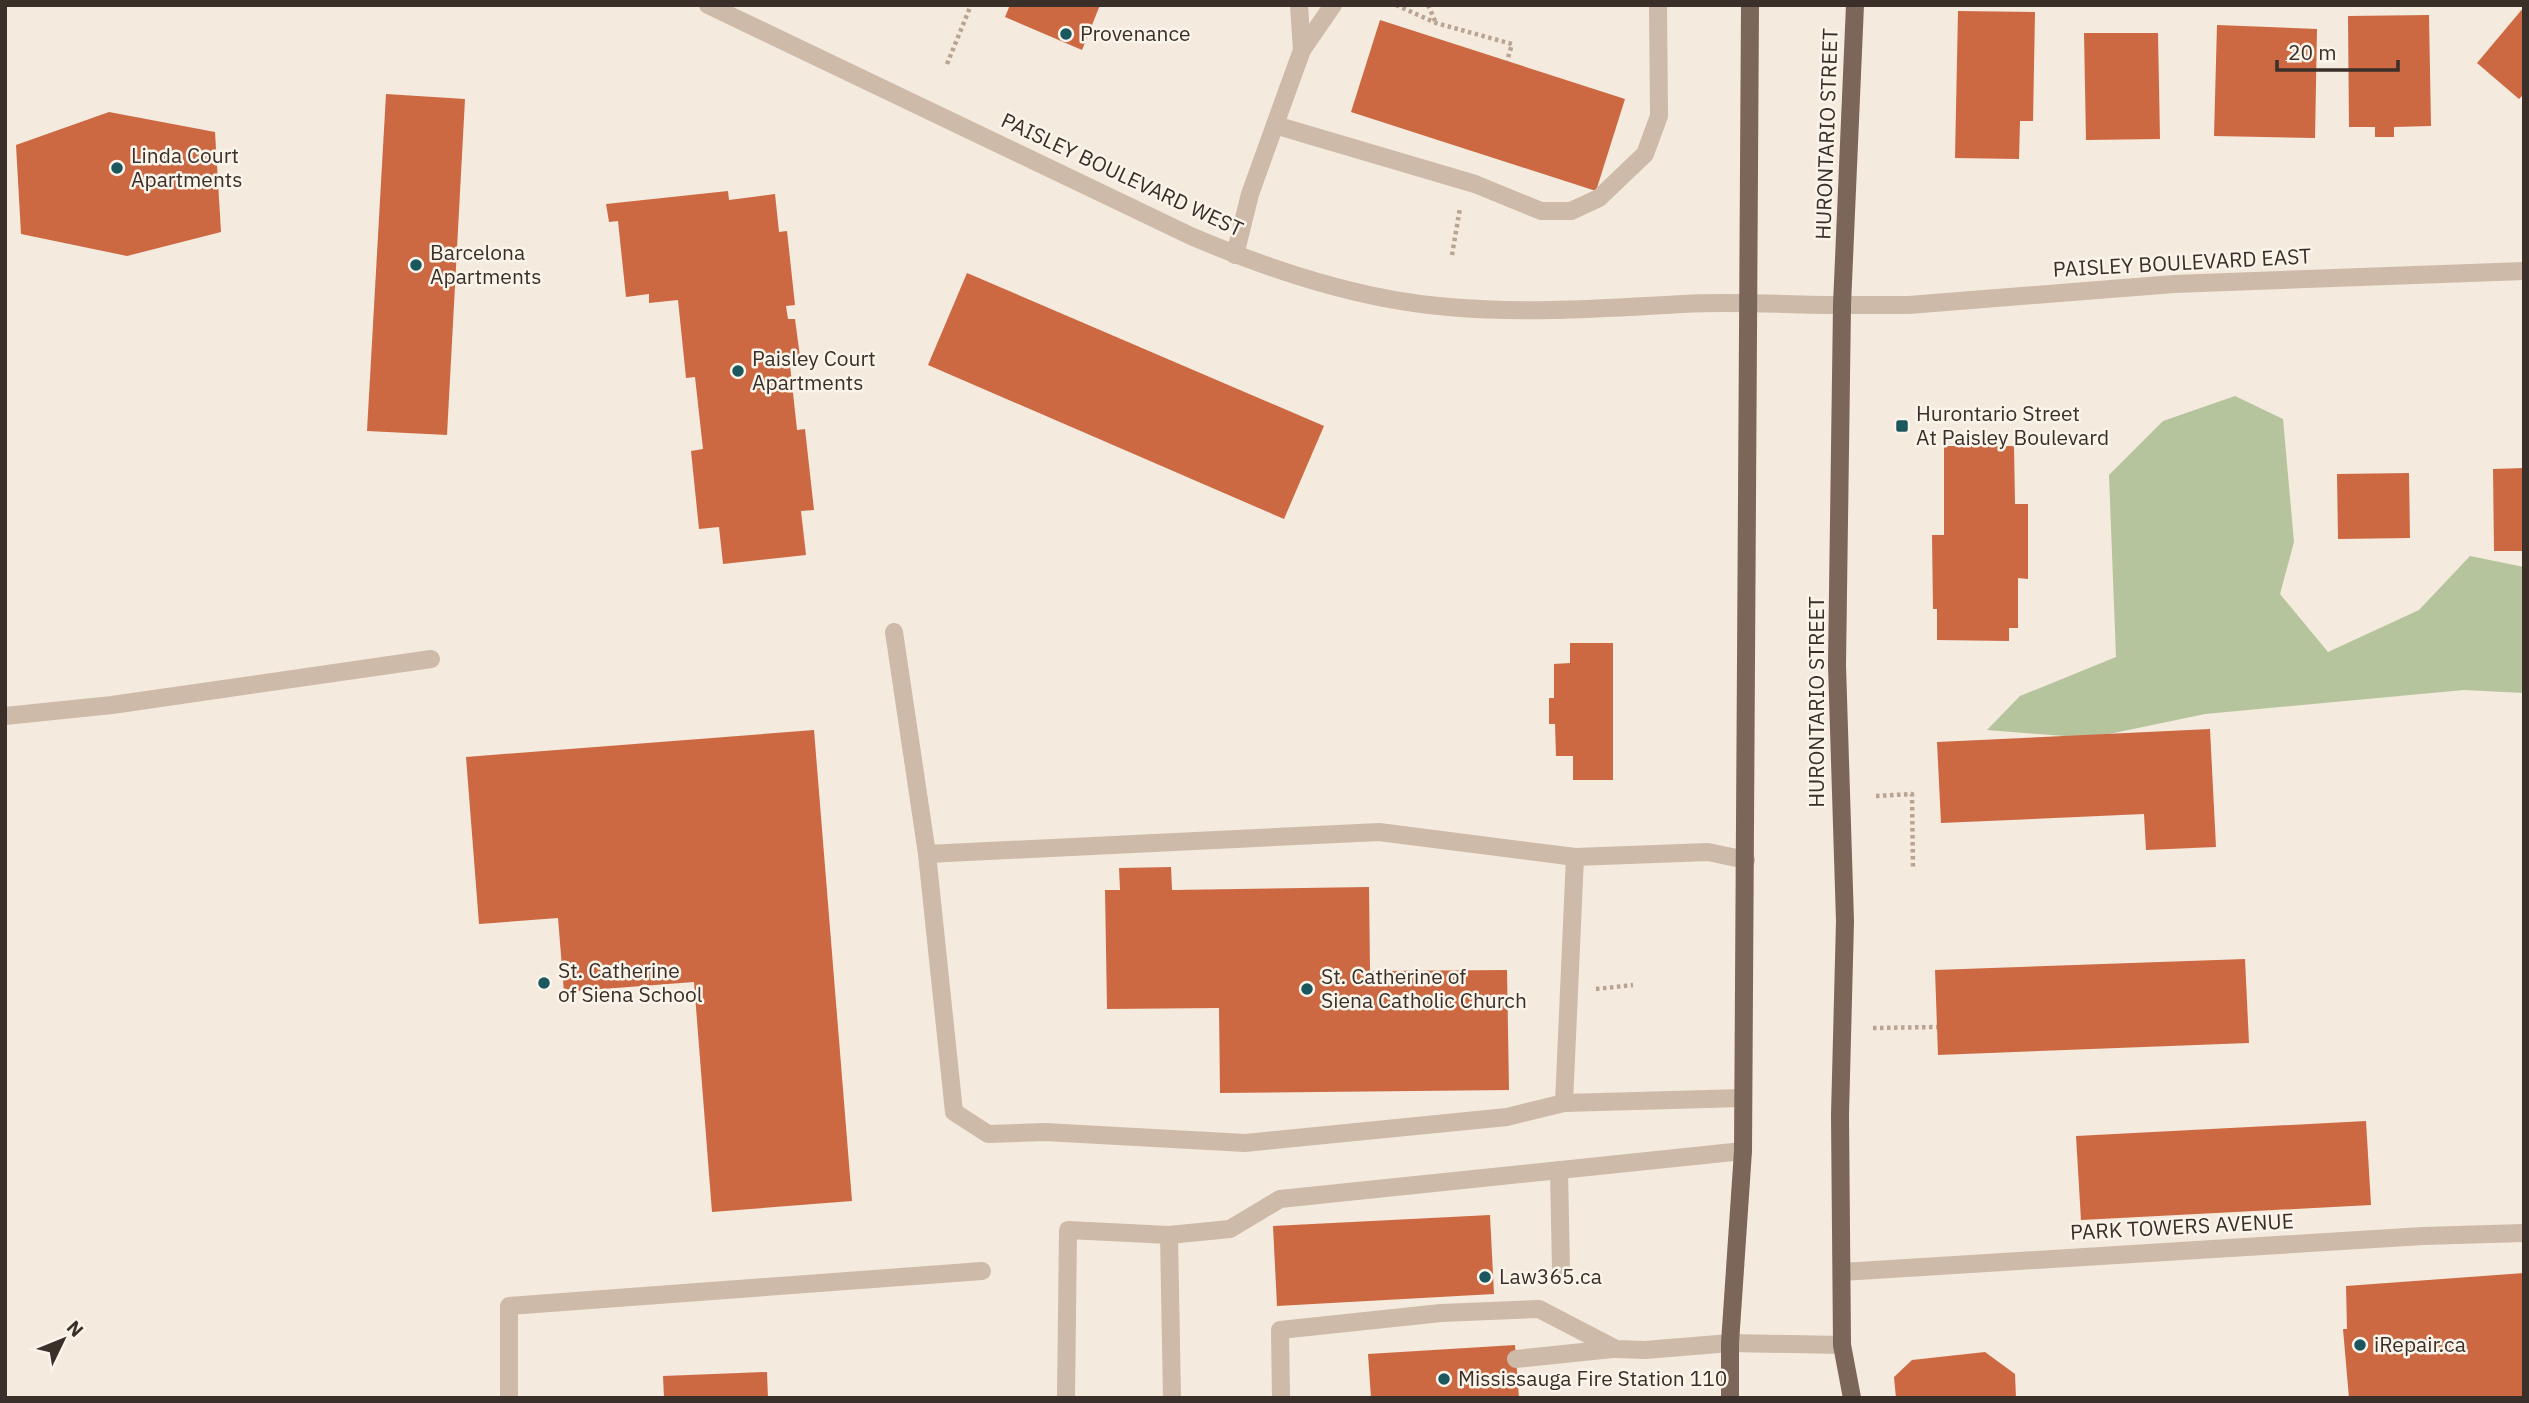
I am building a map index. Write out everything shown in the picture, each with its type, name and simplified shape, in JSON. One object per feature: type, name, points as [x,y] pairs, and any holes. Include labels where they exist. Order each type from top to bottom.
[{"type":"main road","points":[[1730,1398],[1730,1343],[1743,1151],[1750,5]]},
{"type":"main road","name":"HURONTARIO STREET","points":[[1852,1398],[1842,1345],[1840,1115],[1845,921],[1837,665],[1842,305],[1855,5]]},
{"type":"street","name":"PAISLEY BOULEVARD WEST","points":[[708,5],[1235,255],[1332,286],[1447,307],[1534,312],[1749,304],[1842,305]]},
{"type":"street","points":[[1299,5],[1302,50]]},
{"type":"street","points":[[1235,255],[1250,194],[1302,50],[1334,5]]},
{"type":"street","points":[[1275,125],[1475,184],[1541,211],[1571,211],[1600,198],[1645,154],[1658,116],[1658,5]]},
{"type":"street","name":"PAISLEY BOULEVARD EAST","points":[[1842,305],[1909,305],[2174,284],[2524,271]]},
{"type":"street","points":[[894,632],[926,854],[954,1112],[988,1134],[1045,1132],[1245,1143],[1507,1117],[1564,1102],[1742,1098]]},
{"type":"street","points":[[5,716],[112,705],[431,659]]},
{"type":"street","points":[[926,854],[1379,832],[1575,857],[1708,852],[1746,860]]},
{"type":"street","points":[[1564,1102],[1575,857]]},
{"type":"street","points":[[1066,1398],[1068,1230],[1169,1235],[1230,1229],[1280,1199],[1743,1151]]},
{"type":"street","points":[[1559,1170],[1561,1270]]},
{"type":"street","name":"PARK TOWERS AVENUE","points":[[1842,1272],[2423,1236],[2524,1233]]},
{"type":"street","points":[[1169,1235],[1172,1398]]},
{"type":"street","points":[[509,1398],[509,1306],[982,1271]]},
{"type":"street","points":[[1281,1398],[1280,1330],[1441,1313],[1539,1309],[1616,1349]]},
{"type":"street","points":[[1516,1359],[1616,1349],[1645,1350],[1730,1343],[1842,1345]]},
{"type":"path","points":[[947,64],[971,5]]},
{"type":"path","points":[[1396,5],[1436,23],[1512,44],[1507,61]]},
{"type":"path","points":[[1428,5],[1436,23]]},
{"type":"path","points":[[1876,796],[1912,794],[1913,868]]},
{"type":"path","points":[[1873,1028],[1937,1027]]},
{"type":"green space","points":[[2235,396],[2283,419],[2294,542],[2280,594],[2328,652],[2419,610],[2470,556],[2524,567],[2524,693],[2464,690],[2205,714],[2090,738],[1987,730],[2020,696],[2116,657],[2109,475],[2163,421]]},
{"type":"building","name":"Provenance","points":[[1010,5],[1100,5],[1082,50],[1005,17]]},
{"type":"building","points":[[2524,7],[2524,94],[2519,99],[2477,63]]},
{"type":"building","points":[[1958,11],[2035,12],[2033,121],[2020,121],[2019,159],[1955,158]]},
{"type":"building","points":[[2429,15],[2431,126],[2394,127],[2394,137],[2375,137],[2375,127],[2349,127],[2348,16]]},
{"type":"building","points":[[1380,20],[1625,99],[1596,191],[1351,112]]},
{"type":"building","points":[[2217,25],[2317,29],[2315,138],[2214,136]]},
{"type":"building","points":[[2084,33],[2158,33],[2160,139],[2086,140]]},
{"type":"building","name":"Barcelona Apartments","points":[[386,94],[465,99],[447,435],[367,431]]},
{"type":"building","name":"Linda Court Apartments","points":[[109,112],[215,132],[221,232],[127,256],[21,234],[16,145]]},
{"type":"building","name":"Paisley Court Apartments","points":[[728,191],[729,200],[775,194],[779,232],[787,231],[795,305],[786,306],[788,319],[795,319],[801,364],[790,365],[797,430],[805,429],[814,510],[801,511],[806,555],[723,564],[719,527],[699,529],[691,451],[703,449],[695,377],[686,378],[678,300],[649,303],[649,294],[626,297],[618,221],[609,222],[606,204]]},
{"type":"building","points":[[967,273],[1324,426],[1284,519],[928,365]]},
{"type":"building","points":[[1944,446],[2014,446],[2015,504],[2028,504],[2028,579],[2018,578],[2018,628],[2009,628],[2009,641],[1937,640],[1937,609],[1933,609],[1932,535],[1944,535]]},
{"type":"building","points":[[2524,468],[2524,551],[2494,551],[2493,469]]},
{"type":"building","points":[[2409,473],[2410,538],[2338,539],[2337,474]]},
{"type":"building","points":[[1570,643],[1613,643],[1613,780],[1573,780],[1573,756],[1556,756],[1555,724],[1549,724],[1549,698],[1554,698],[1554,664],[1570,663]]},
{"type":"building","points":[[2210,729],[2216,847],[2146,850],[2144,814],[1941,823],[1937,742]]},
{"type":"building","points":[[814,730],[852,1201],[712,1212],[694,982],[564,992],[558,918],[479,924],[466,757]]},
{"type":"building","name":"St. Catherine of Siena Catholic Church","points":[[1171,867],[1172,890],[1369,887],[1370,971],[1507,970],[1509,1090],[1220,1093],[1219,1008],[1107,1009],[1105,890],[1120,890],[1119,868]]},
{"type":"building","points":[[2245,959],[2249,1043],[1938,1055],[1935,970]]},
{"type":"building","points":[[2366,1121],[2371,1205],[2081,1220],[2076,1136]]},
{"type":"building","points":[[1490,1215],[1494,1294],[1277,1306],[1273,1226]]},
{"type":"building","points":[[2524,1273],[2524,1396],[2349,1398],[2343,1329],[2347,1329],[2346,1286]]},
{"type":"building","name":"Mississauga Fire Station 110","points":[[1515,1345],[1519,1398],[1371,1398],[1368,1354]]},
{"type":"building","points":[[1985,1352],[2015,1374],[2016,1398],[1896,1398],[1894,1377],[1912,1360]]},
{"type":"building","points":[[767,1372],[768,1398],[664,1398],[663,1376]]},
{"type":"place","name":"Provenance","points":[[1066,34]]},
{"type":"place","name":"Linda Court Apartments","points":[[117,168]]},
{"type":"place","name":"Barcelona Apartments","points":[[416,265]]},
{"type":"place","name":"Paisley Court Apartments","points":[[738,371]]},
{"type":"place","name":"Hurontario Street At Paisley Boulevard","points":[[1902,426]]},
{"type":"place","name":"St. Catherine of Siena School","points":[[544,983]]},
{"type":"place","name":"St. Catherine of Siena Catholic Church","points":[[1307,989]]},
{"type":"place","name":"Law365.ca","points":[[1485,1277]]},
{"type":"place","name":"iRepair.ca","points":[[2360,1345]]},
{"type":"place","name":"Mississauga Fire Station 110","points":[[1444,1379]]}]
